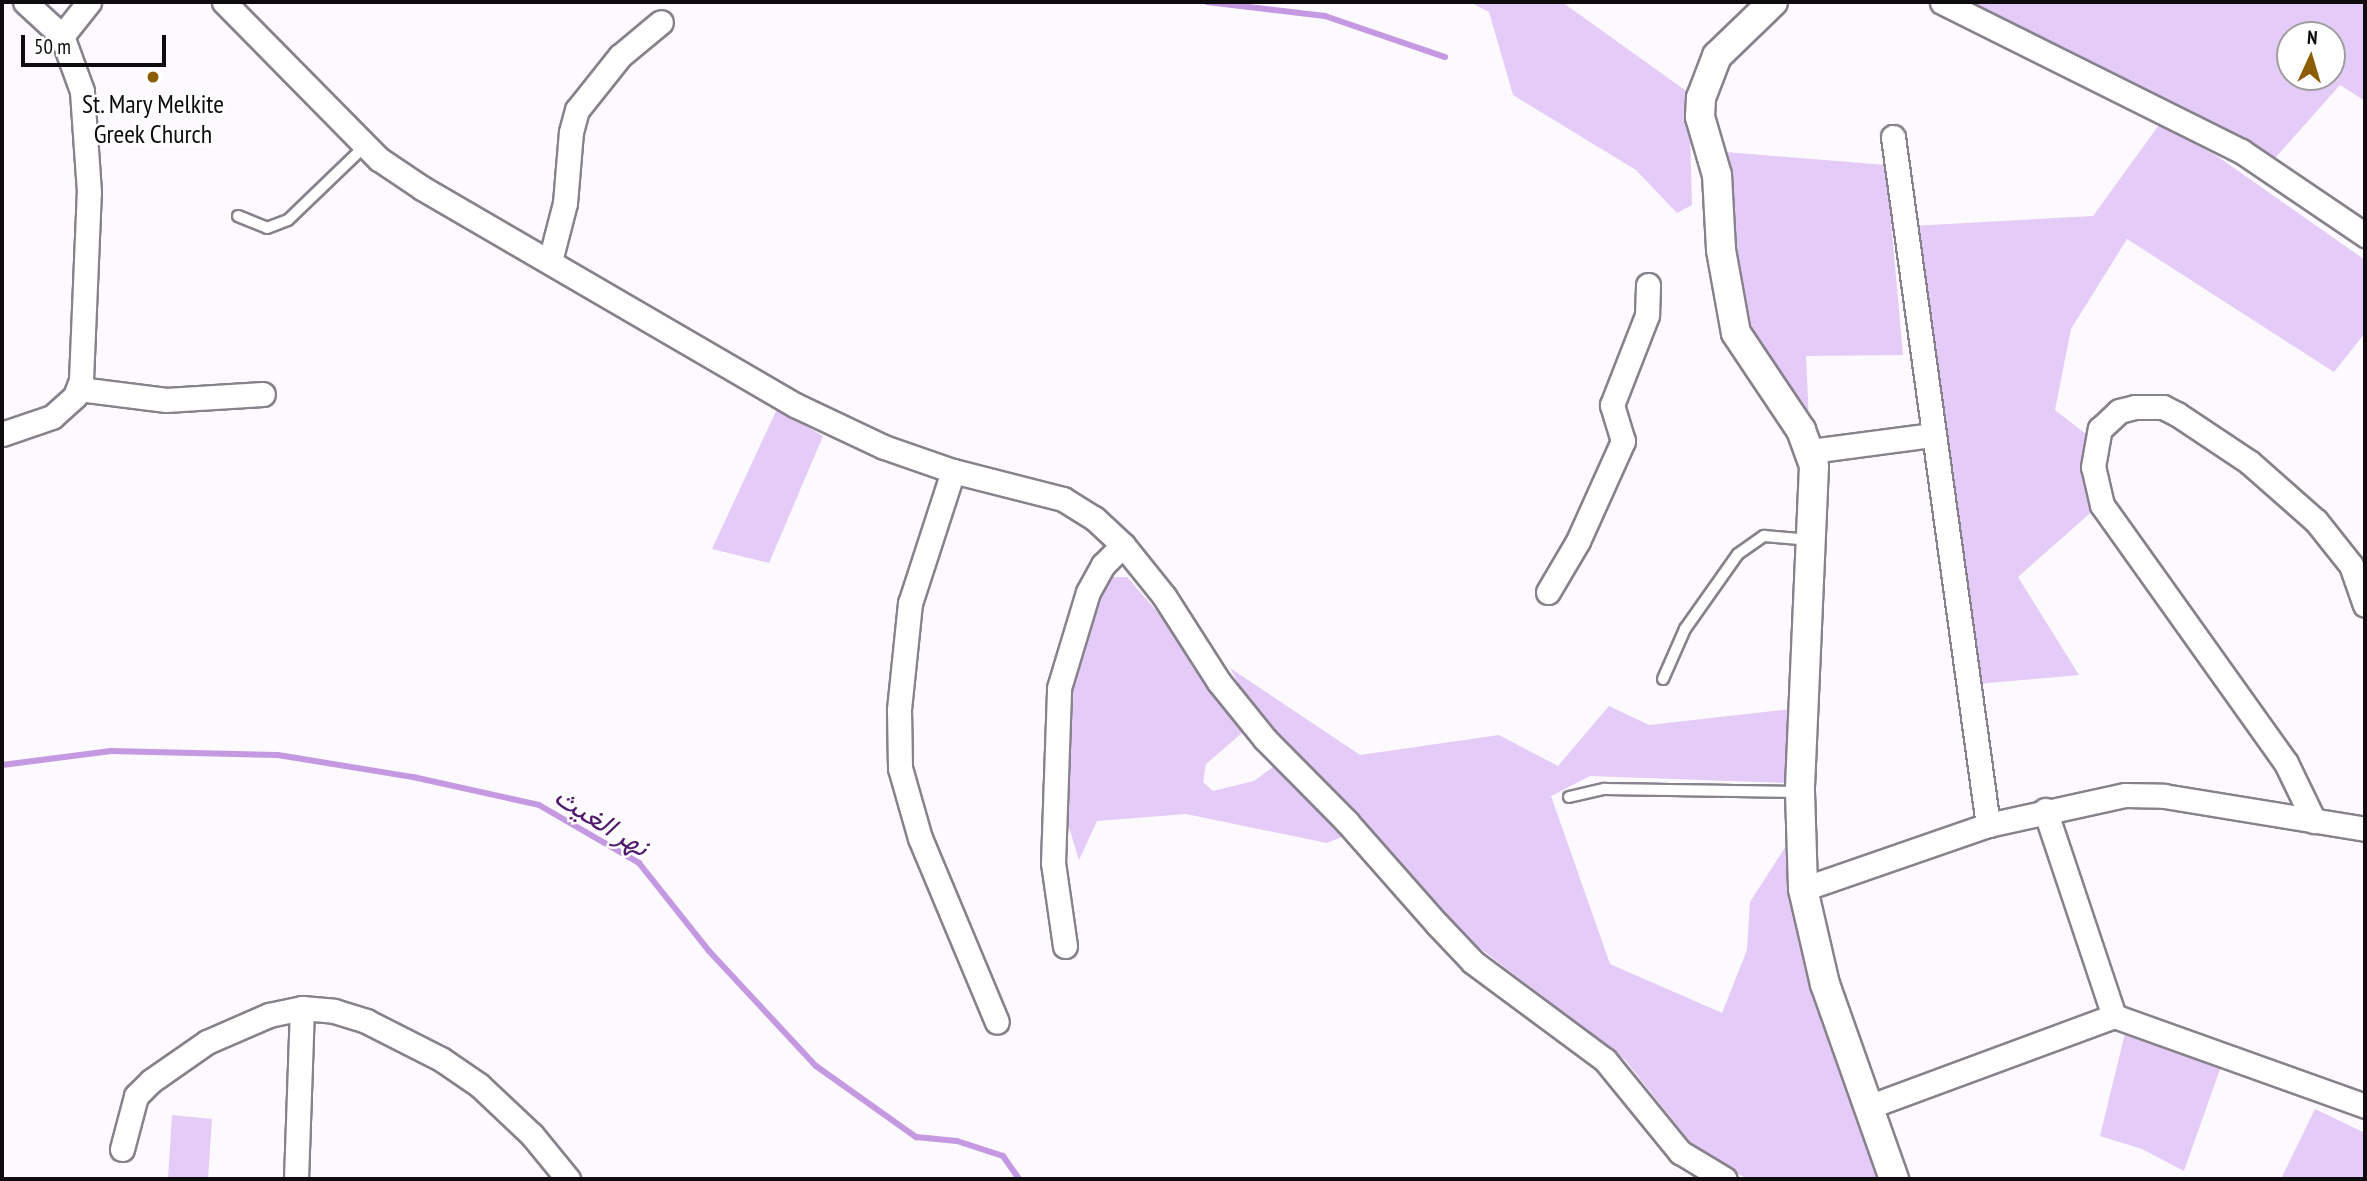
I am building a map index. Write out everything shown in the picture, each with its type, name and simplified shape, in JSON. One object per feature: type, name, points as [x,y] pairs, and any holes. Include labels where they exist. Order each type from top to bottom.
[{"type":"street","points":[[2,434],[52,417],[79,389],[87,254],[86,146],[82,91],[62,36],[25,2]]},
{"type":"street","points":[[62,36],[89,2]]},
{"type":"street","points":[[224,2],[366,145],[422,188],[795,405],[884,447],[953,471],[1063,499],[1094,518],[1123,545],[1265,739],[1347,822],[1473,962],[1574,1035],[1626,1080],[1686,1169],[1725,1179]]},
{"type":"street","points":[[1773,2],[1730,39],[1717,56],[1701,98],[1700,117],[1717,175],[1721,250],[1736,333],[1811,451],[1812,540],[1800,792],[1803,889],[1825,984],[1895,1179]]},
{"type":"street","points":[[1942,2],[2241,151],[2365,235]]},
{"type":"street","points":[[550,261],[565,203],[571,132],[578,110],[620,56],[661,22]]},
{"type":"street","points":[[1893,137],[1988,825]]},
{"type":"street","points":[[1548,592],[1578,541],[1623,441],[1612,405],[1647,315],[1648,285]]},
{"type":"street","points":[[79,389],[166,400],[263,394]]},
{"type":"street","points":[[2314,821],[2286,763],[2102,505],[2093,467],[2100,429],[2113,415],[2135,407],[2163,407],[2177,414],[2249,463],[2316,520],[2351,565],[2365,605]]},
{"type":"street","points":[[1811,451],[1933,435]]},
{"type":"street","points":[[953,471],[910,603],[899,710],[900,768],[920,838],[997,1022]]},
{"type":"street","points":[[1065,946],[1054,863],[1059,688],[1088,592],[1103,565],[1123,545]]},
{"type":"street","points":[[1803,889],[1988,825],[2045,810],[2125,795],[2164,796],[2365,829]]},
{"type":"street","points":[[2045,810],[2114,1016]]},
{"type":"street","points":[[296,1179],[302,1008]]},
{"type":"street","points":[[122,1149],[136,1096],[151,1082],[207,1042],[269,1015],[302,1008],[334,1011],[366,1021],[441,1059],[479,1085],[532,1135],[568,1179]]},
{"type":"street","points":[[1868,1107],[2114,1016],[2365,1106]]},
{"type":"lane","points":[[238,216],[268,228],[288,220],[366,145]]},
{"type":"lane","points":[[1663,679],[1685,629],[1738,554],[1765,536],[1812,540]]},
{"type":"lane","points":[[1569,797],[1605,789],[1800,792]]},
{"type":"shaded area","points":[[1470,2],[1562,2],[1689,93],[1692,205],[1677,213],[1636,170],[1513,95],[1489,12]]},
{"type":"shaded area","points":[[1958,2],[2365,2],[2365,101],[2346,89],[2346,21],[2276,21],[2276,91],[2335,91],[2275,158]]},
{"type":"shaded area","points":[[2159,125],[2217,156],[2365,260],[2365,333],[2334,372],[2127,239],[2071,329],[2055,410],[2091,438],[2096,508],[2018,577],[2079,675],[1977,684],[1912,226],[2093,216]]},
{"type":"shaded area","points":[[1726,152],[1886,165],[1903,355],[1806,356],[1809,421],[1741,320]]},
{"type":"shaded area","points":[[777,409],[823,436],[769,563],[712,549]]},
{"type":"shaded area","points":[[1111,577],[1127,577],[1167,623],[1193,668],[1249,727],[1206,764],[1203,782],[1213,791],[1254,781],[1277,764],[1344,836],[1327,843],[1186,814],[1097,821],[1079,860],[1067,821],[1070,692],[1086,633]]},
{"type":"shaded area","points":[[1230,668],[1360,755],[1499,735],[1558,766],[1609,706],[1649,725],[1791,709],[1786,783],[1590,776],[1551,796],[1610,964],[1722,1013],[1747,950],[1750,902],[1786,846],[1795,908],[1880,1179],[1748,1179],[1699,1153],[1625,1060],[1450,925],[1356,815],[1256,716]]},
{"type":"shaded area","points":[[2126,1029],[2220,1069],[2184,1171],[2142,1149],[2100,1136]]},
{"type":"shaded area","points":[[2315,1109],[2365,1133],[2365,1179],[2281,1179]]},
{"type":"shaded area","points":[[172,1115],[212,1119],[208,1179],[168,1179]]},
{"type":"waterway","points":[[1207,2],[1325,16],[1445,57]]},
{"type":"waterway","name":"نهر الغيث","points":[[2,765],[111,751],[278,755],[413,777],[539,805],[639,863],[709,951],[816,1066],[916,1137],[957,1141],[1003,1156],[1019,1179]]},
{"type":"place","name":"St. Mary Melkite Greek Church","points":[[153,77]]}]
